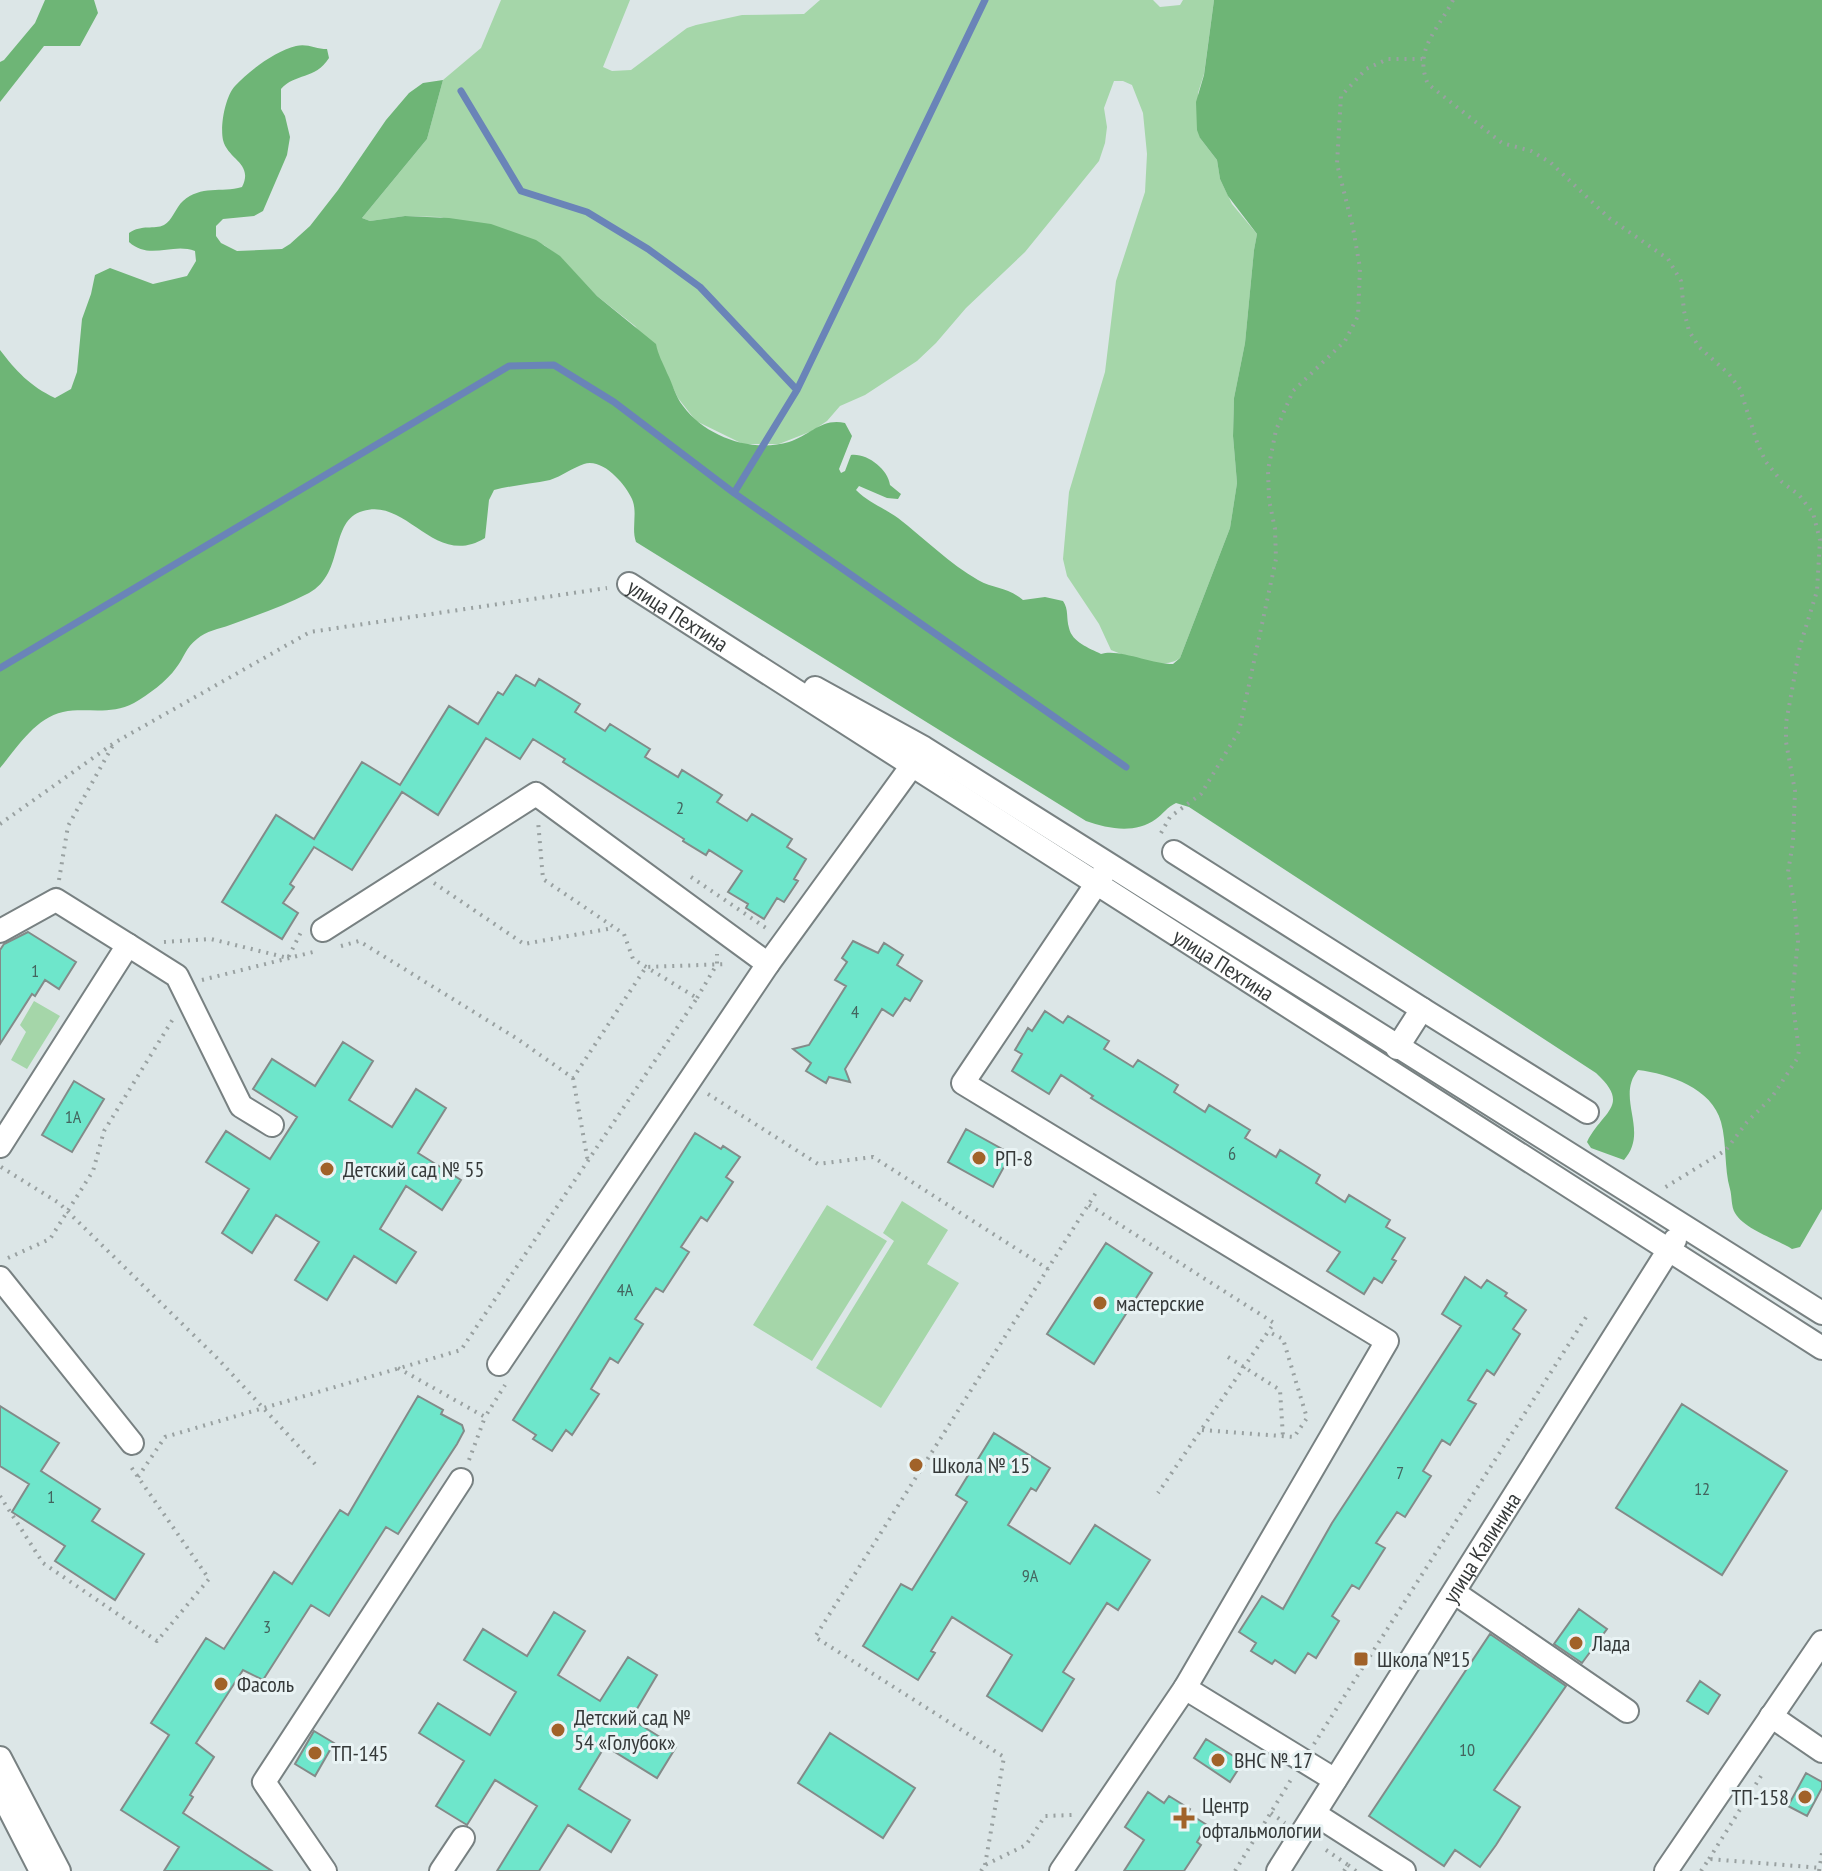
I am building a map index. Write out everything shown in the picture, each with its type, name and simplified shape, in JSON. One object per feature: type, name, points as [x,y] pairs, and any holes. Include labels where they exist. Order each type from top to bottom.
[{"type":"street","name":"улица Пехтина","points":[[629,584],[918,757],[1103,875],[1668,1251],[1822,1348]]},
{"type":"street","points":[[505,1371],[768,964],[918,757]]},
{"type":"street","points":[[314,928],[416,870],[536,794],[768,964]]},
{"type":"street","points":[[1165,847],[1587,1112]]},
{"type":"street","points":[[1061,1871],[1185,1688],[1387,1341],[963,1083],[1103,875]]},
{"type":"street","name":"улица Пехтина","points":[[1103,875],[1397,1048],[1822,1313]]},
{"type":"street","points":[[0,931],[56,900],[177,976],[241,1106],[272,1125]]},
{"type":"street","points":[[0,1146],[128,945]]},
{"type":"street","points":[[1397,1048],[1422,1009]]},
{"type":"street","name":"улица Калинина","points":[[1278,1871],[1685,1226]]},
{"type":"street","points":[[0,1278],[127,1448]]},
{"type":"street","points":[[325,1871],[264,1782],[461,1480]]},
{"type":"street","points":[[1455,1593],[1627,1711]]},
{"type":"street","points":[[1666,1871],[1822,1642]]},
{"type":"street","points":[[1185,1688],[1294,1769],[1335,1780]]},
{"type":"street","points":[[1771,1716],[1822,1751]]},
{"type":"street","points":[[0,1758],[59,1871]]},
{"type":"street","points":[[0,1791],[41,1871]]},
{"type":"street","points":[[1315,1814],[1404,1871]]},
{"type":"street","points":[[441,1871],[463,1838]]},
{"type":"path","points":[[1453,0],[1426,45],[1422,59],[1422,71],[1433,91],[1502,143],[1531,151],[1550,162],[1609,218],[1668,259],[1681,281],[1689,331],[1699,347],[1729,374],[1740,389],[1766,462],[1813,513],[1820,540],[1819,583],[1800,646],[1786,723],[1786,742],[1795,791],[1788,872],[1798,941],[1792,997],[1799,1051],[1772,1097],[1747,1122],[1726,1150],[1668,1184],[1648,1203]]},
{"type":"path","points":[[1165,847],[1170,817],[1201,794],[1239,731],[1276,559],[1268,470],[1276,430],[1293,391],[1345,341],[1358,316],[1360,268],[1337,164],[1341,96],[1366,69],[1388,59],[1422,59]]},
{"type":"path","points":[[0,824],[114,743],[310,632],[629,584]]},
{"type":"path","points":[[56,900],[68,826],[114,743]]},
{"type":"path","points":[[536,794],[543,879],[624,934],[633,959],[697,998]]},
{"type":"path","points":[[416,870],[524,944],[615,927]]},
{"type":"path","points":[[684,872],[785,940]]},
{"type":"path","points":[[138,1477],[165,1437],[461,1350],[697,998],[717,964],[718,926]]},
{"type":"path","points":[[288,958],[314,928]]},
{"type":"path","points":[[128,945],[211,939],[288,958]]},
{"type":"path","points":[[0,1267],[10,1256],[50,1239],[93,1171],[104,1131],[168,1026],[204,978],[359,941],[516,1038],[573,1078]]},
{"type":"path","points":[[646,967],[739,963]]},
{"type":"path","points":[[588,1164],[573,1078],[646,967]]},
{"type":"path","points":[[699,1096],[710,1093],[818,1164],[873,1157],[1048,1269]]},
{"type":"path","points":[[0,1167],[59,1203],[218,1359],[315,1464]]},
{"type":"path","points":[[981,1871],[985,1865],[1004,1757],[815,1637],[1108,1171]]},
{"type":"path","points":[[1089,1205],[1274,1323],[1158,1493]]},
{"type":"path","points":[[1235,1871],[1294,1769],[1588,1314]]},
{"type":"path","points":[[1202,1430],[1294,1437],[1307,1418],[1283,1339],[1268,1331]]},
{"type":"path","points":[[1228,1357],[1280,1390],[1283,1437]]},
{"type":"path","points":[[398,1368],[485,1417]]},
{"type":"path","points":[[461,1480],[505,1371]]},
{"type":"path","points":[[0,1496],[43,1563],[157,1641],[209,1579],[138,1477],[127,1448]]},
{"type":"path","points":[[985,1865],[1026,1845],[1045,1816],[1100,1813]]},
{"type":"path","points":[[1701,1871],[1709,1859],[1820,1869],[1822,1853]]},
{"type":"path","points":[[1348,1865],[1356,1871]]},
{"type":"green space","points":[[45,0],[94,0],[98,13],[80,46],[44,46],[0,102],[0,62],[35,23]]},
{"type":"green space","points":[[501,0],[630,0],[603,67],[612,71],[631,70],[687,28],[742,15],[804,14],[820,0],[1153,0],[1160,7],[1180,5],[1183,0],[1214,0],[1204,74],[1198,93],[1200,138],[1217,160],[1220,179],[1232,204],[1257,234],[1245,343],[1234,398],[1237,483],[1230,528],[1180,658],[1173,662],[1155,663],[1111,650],[1099,624],[1067,576],[1063,559],[1069,492],[1105,372],[1116,281],[1145,192],[1147,154],[1143,113],[1132,85],[1114,81],[1104,108],[1107,127],[1099,161],[1025,252],[966,308],[917,361],[865,395],[840,406],[827,421],[812,431],[779,444],[743,444],[696,421],[678,398],[657,354],[635,326],[597,296],[560,257],[544,245],[440,217],[405,216],[370,221],[362,218],[427,139],[443,80],[481,48]]},
{"type":"green space","points":[[1214,0],[1822,0],[1822,1209],[1800,1247],[1792,1249],[1761,1233],[1745,1224],[1735,1213],[1721,1122],[1709,1100],[1699,1092],[1676,1079],[1638,1070],[1630,1092],[1634,1126],[1631,1149],[1624,1160],[1591,1148],[1587,1142],[1613,1101],[1607,1084],[1596,1073],[1189,807],[1176,803],[1156,819],[1139,827],[1113,828],[1086,821],[636,542],[632,499],[619,480],[599,465],[584,464],[550,480],[494,490],[489,500],[485,538],[467,545],[451,545],[436,539],[394,514],[379,509],[363,511],[345,525],[328,573],[321,584],[309,593],[201,636],[190,646],[168,678],[134,703],[116,709],[63,712],[44,720],[0,768],[0,350],[24,377],[55,398],[71,389],[77,372],[82,319],[95,275],[110,268],[153,284],[187,276],[196,261],[195,251],[178,248],[145,250],[129,242],[129,233],[164,225],[183,201],[197,193],[242,187],[245,172],[226,147],[222,134],[228,97],[247,74],[263,62],[300,45],[327,49],[329,58],[318,70],[292,80],[281,89],[281,109],[290,137],[287,155],[263,211],[254,216],[223,219],[216,226],[216,236],[221,243],[237,251],[282,249],[290,244],[310,226],[409,93],[423,83],[443,80],[427,139],[362,218],[370,221],[405,216],[449,218],[491,224],[536,240],[560,256],[597,296],[656,344],[680,402],[704,426],[745,444],[775,445],[797,439],[829,423],[845,423],[852,436],[839,469],[841,473],[845,471],[851,455],[876,463],[890,485],[901,494],[898,499],[887,498],[859,486],[856,490],[898,518],[957,566],[978,580],[1023,600],[1045,597],[1063,601],[1071,633],[1082,644],[1101,654],[1116,653],[1173,664],[1180,658],[1230,528],[1237,483],[1234,398],[1245,343],[1257,234],[1228,196],[1220,179],[1217,160],[1197,130],[1196,102],[1204,75]]},
{"type":"green space","points":[[34,1001],[60,1016],[27,1069],[11,1060],[26,1032],[20,1025]]},
{"type":"green space","points":[[902,1201],[948,1230],[927,1264],[959,1283],[881,1408],[816,1368],[894,1241],[883,1233]]},
{"type":"green space","points":[[827,1205],[887,1241],[812,1361],[753,1325]]},
{"type":"building","points":[[516,675],[535,686],[539,679],[580,704],[575,712],[605,731],[610,724],[650,749],[645,757],[678,777],[682,770],[722,795],[717,802],[747,821],[752,814],[792,839],[787,847],[806,859],[794,879],[798,881],[784,902],[777,898],[764,919],[746,908],[748,904],[728,892],[742,871],[709,850],[706,855],[683,841],[533,739],[520,759],[486,738],[438,815],[402,792],[352,870],[314,847],[290,884],[294,887],[283,903],[298,913],[282,939],[222,902],[276,815],[314,839],[362,762],[400,785],[449,706],[478,724],[498,692],[503,695]]},
{"type":"building","points":[[28,932],[76,962],[59,989],[45,980],[35,996],[32,994],[0,1044],[0,950],[4,944]]},
{"type":"building","points":[[853,941],[878,953],[884,943],[903,955],[897,965],[922,981],[910,1001],[905,998],[893,1016],[882,1009],[845,1069],[850,1082],[829,1077],[826,1083],[806,1071],[811,1063],[793,1049],[809,1045],[846,986],[835,980],[847,962],[842,958]]},
{"type":"building","points":[[1045,1011],[1063,1023],[1068,1016],[1109,1041],[1104,1049],[1133,1067],[1138,1060],[1178,1085],[1174,1092],[1205,1112],[1209,1105],[1250,1130],[1245,1138],[1276,1157],[1280,1150],[1320,1175],[1316,1183],[1345,1202],[1349,1195],[1390,1220],[1386,1227],[1405,1238],[1392,1259],[1396,1261],[1382,1283],[1374,1278],[1364,1294],[1327,1271],[1340,1252],[1091,1098],[1093,1096],[1061,1075],[1049,1094],[1012,1071],[1022,1054],[1015,1050],[1028,1028],[1032,1031]]},
{"type":"building","points":[[343,1042],[373,1061],[349,1100],[392,1127],[416,1089],[446,1108],[418,1153],[461,1180],[442,1210],[406,1186],[380,1229],[416,1252],[396,1283],[354,1256],[327,1300],[295,1280],[319,1242],[276,1215],[252,1253],[222,1233],[249,1189],[206,1162],[226,1131],[270,1159],[297,1117],[253,1089],[272,1059],[315,1086]]},
{"type":"building","points":[[74,1081],[104,1099],[72,1152],[42,1135]]},
{"type":"building","name":"РП-8","points":[[966,1129],[1011,1154],[993,1187],[948,1162]]},
{"type":"building","points":[[695,1133],[740,1157],[726,1177],[733,1182],[707,1221],[701,1217],[681,1247],[689,1252],[663,1292],[656,1288],[635,1319],[643,1324],[618,1363],[610,1358],[591,1389],[599,1394],[572,1435],[566,1430],[552,1451],[533,1439],[536,1435],[513,1420]]},
{"type":"building","name":"мастерские","points":[[1106,1243],[1152,1273],[1094,1364],[1047,1334]]},
{"type":"building","points":[[1465,1277],[1481,1288],[1487,1280],[1526,1310],[1513,1329],[1520,1334],[1494,1375],[1487,1370],[1468,1400],[1476,1404],[1450,1445],[1442,1440],[1423,1471],[1431,1476],[1405,1517],[1397,1512],[1376,1543],[1385,1548],[1359,1589],[1352,1585],[1332,1616],[1339,1621],[1316,1658],[1308,1653],[1295,1673],[1275,1660],[1272,1664],[1251,1651],[1256,1643],[1239,1632],[1262,1596],[1283,1609],[1332,1523],[1461,1326],[1442,1314]]},
{"type":"building","points":[[418,1396],[462,1425],[464,1431],[457,1444],[398,1534],[386,1527],[329,1616],[311,1605],[263,1680],[243,1670],[196,1743],[214,1757],[190,1795],[193,1797],[183,1813],[272,1871],[164,1871],[179,1847],[121,1810],[169,1735],[151,1723],[206,1638],[224,1649],[274,1572],[292,1584],[340,1510],[348,1515]]},
{"type":"building","points":[[1682,1404],[1787,1471],[1722,1575],[1616,1508]]},
{"type":"building","points":[[0,1406],[59,1443],[41,1471],[100,1509],[92,1521],[144,1554],[115,1600],[55,1561],[65,1546],[12,1512],[29,1484],[0,1466]]},
{"type":"building","points":[[994,1433],[1050,1468],[1036,1491],[1031,1488],[1008,1525],[1070,1564],[1095,1525],[1150,1560],[1118,1610],[1107,1603],[1063,1672],[1074,1679],[1042,1731],[987,1696],[1012,1655],[952,1617],[918,1680],[863,1646],[901,1584],[912,1590],[967,1502],[956,1495]]},
{"type":"building","name":"Лада","points":[[1579,1609],[1607,1629],[1582,1663],[1554,1644]]},
{"type":"building","points":[[554,1612],[585,1631],[558,1675],[600,1701],[628,1657],[657,1675],[631,1719],[676,1747],[657,1778],[605,1746],[579,1789],[630,1820],[611,1852],[568,1825],[539,1871],[497,1871],[537,1806],[495,1780],[467,1825],[436,1806],[464,1761],[419,1733],[438,1703],[490,1735],[516,1692],[464,1660],[483,1629],[527,1656]]},
{"type":"building","points":[[1490,1634],[1566,1686],[1494,1790],[1520,1807],[1496,1845],[1480,1867],[1455,1850],[1444,1866],[1369,1816]]},
{"type":"building","points":[[1700,1681],[1720,1695],[1708,1714],[1687,1701]]},
{"type":"building","name":"ТП-145","points":[[314,1731],[334,1743],[315,1776],[295,1764]]},
{"type":"building","points":[[830,1733],[915,1788],[883,1838],[798,1783]]},
{"type":"building","name":"ВНС № 17","points":[[1206,1739],[1243,1762],[1230,1782],[1194,1758]]},
{"type":"building","name":"ТП-158","points":[[1806,1773],[1822,1782],[1822,1788],[1807,1816],[1788,1806]]},
{"type":"building","points":[[1148,1792],[1164,1803],[1169,1796],[1190,1809],[1188,1813],[1207,1825],[1197,1842],[1201,1845],[1184,1871],[1124,1871],[1144,1840],[1125,1827]]},
{"type":"waterway","points":[[797,390],[985,0]]},
{"type":"waterway","points":[[461,91],[521,191],[587,212],[648,249],[700,287],[797,390],[734,493]]},
{"type":"waterway","points":[[0,668],[509,366],[554,365],[614,402],[734,493],[1126,767]]},
{"type":"place","name":"РП-8","points":[[979,1158]]},
{"type":"place","name":"Детский сад № 55","points":[[327,1169]]},
{"type":"place","name":"мастерские","points":[[1100,1303]]},
{"type":"place","name":"Школа № 15","points":[[916,1465]]},
{"type":"place","name":"Лада","points":[[1576,1643]]},
{"type":"place","name":"Школа №15","points":[[1361,1659]]},
{"type":"place","name":"Фасоль","points":[[221,1684]]},
{"type":"place","name":"Детский сад № 54 «Голубок»","points":[[558,1730]]},
{"type":"place","name":"ТП-145","points":[[315,1753]]},
{"type":"place","name":"ВНС № 17","points":[[1218,1760]]},
{"type":"place","name":"ТП-158","points":[[1805,1797]]},
{"type":"place","name":"Центр офтальмологии","points":[[1184,1818]]}]
